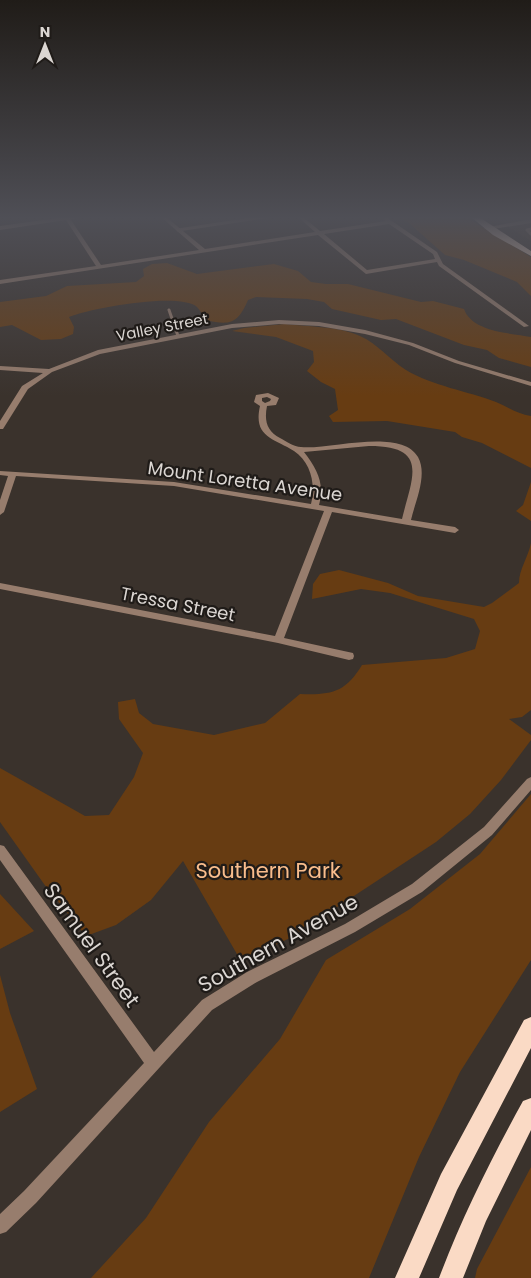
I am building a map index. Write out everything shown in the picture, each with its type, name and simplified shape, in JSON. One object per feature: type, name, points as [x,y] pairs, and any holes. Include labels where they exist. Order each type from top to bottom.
[{"type":"highway","points":[[407,1278],[448,1182],[531,1027]]},
{"type":"highway","points":[[451,1278],[462,1248],[488,1192],[531,1109]]},
{"type":"street","points":[[0,282],[36,277]]},
{"type":"street","points":[[457,277],[526,326]]},
{"type":"street","name":"Valley Street","points":[[0,427],[25,388],[50,371],[98,352],[232,326],[278,322],[319,324],[365,332],[411,344],[458,362],[531,384]]},
{"type":"street","points":[[0,368],[50,371]]},
{"type":"street","points":[[264,405],[262,418],[264,428],[272,438],[298,450],[318,478],[319,492],[314,507]]},
{"type":"street","points":[[298,450],[370,443],[399,446],[409,452],[416,459],[417,470],[406,522]]},
{"type":"street","name":"Mount Loretta Avenue","points":[[0,473],[174,484],[455,530]]},
{"type":"street","points":[[0,512],[13,474]]},
{"type":"street","points":[[278,640],[329,509]]},
{"type":"street","name":"Tressa Street","points":[[0,586],[278,640],[349,656]]},
{"type":"street","name":"Southern Avenue","points":[[0,1226],[30,1197],[152,1062],[207,1005],[252,977],[350,928],[417,888],[488,831],[531,782]]},
{"type":"street","name":"Samuel Street","points":[[0,850],[152,1062]]},
{"type":"lane","points":[[169,310],[178,336]]},
{"type":"green space","points":[[143,277],[305,277],[311,282],[348,284],[421,302],[433,301],[464,309],[468,317],[483,327],[531,337],[531,367],[499,358],[487,350],[464,345],[396,319],[381,320],[332,309],[324,302],[307,299],[256,297],[248,300],[237,318],[233,321],[222,323],[206,320],[197,307],[187,303],[155,301],[115,306],[69,317],[74,327],[73,334],[61,339],[41,340],[12,325],[0,327],[0,302],[46,296],[67,286],[136,282]]},
{"type":"green space","points":[[504,277],[531,277],[531,296],[517,282]]},
{"type":"green space","points":[[285,324],[333,329],[360,336],[373,343],[400,366],[416,376],[485,398],[531,416],[531,468],[482,443],[462,437],[455,432],[387,421],[333,422],[329,416],[338,410],[335,389],[321,382],[307,371],[314,362],[313,351],[276,337],[232,331]]},
{"type":"green space","points":[[531,482],[531,521],[516,511],[523,505]]},
{"type":"green space","name":"Southern Park","points":[[531,543],[531,710],[522,717],[509,719],[531,735],[531,740],[501,780],[470,814],[436,842],[290,938],[241,961],[183,861],[151,900],[116,925],[86,936],[44,884],[0,822],[0,768],[85,816],[109,815],[134,777],[143,753],[119,719],[118,702],[135,699],[139,713],[153,724],[214,735],[265,723],[300,694],[329,693],[343,687],[362,665],[446,658],[475,649],[480,631],[474,619],[390,593],[361,589],[312,599],[313,584],[320,574],[339,570],[388,583],[418,596],[484,607],[519,583],[520,573]]},
{"type":"green space","points":[[531,794],[531,960],[460,1072],[419,1157],[369,1278],[91,1278],[146,1218],[209,1122],[280,1039],[326,960],[410,909],[480,854]]},
{"type":"green space","points":[[0,894],[34,931],[0,949]]},
{"type":"green space","points":[[0,975],[10,1013],[37,1089],[0,1112]]},
{"type":"green space","points":[[531,1167],[531,1278],[475,1278],[477,1269]]}]
